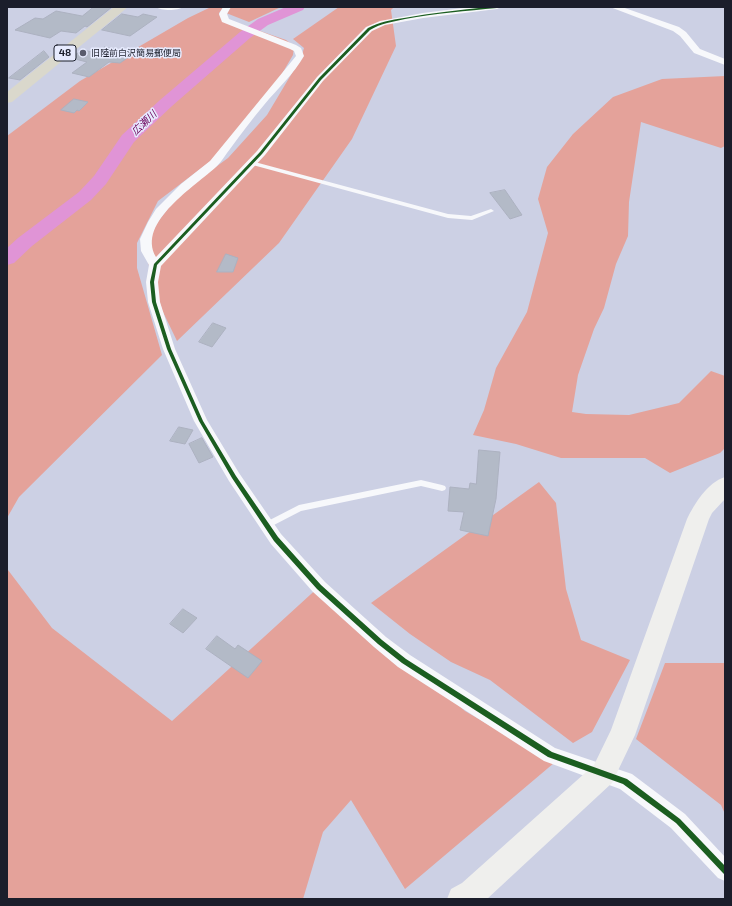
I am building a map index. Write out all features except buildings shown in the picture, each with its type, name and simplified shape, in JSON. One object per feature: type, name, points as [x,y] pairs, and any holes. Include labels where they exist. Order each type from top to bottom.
[{"type":"highway","name":"48","points":[[7,99],[122,7]]},
{"type":"street","points":[[160,7],[178,7]]},
{"type":"street","points":[[155,265],[146,248],[146,239],[153,222],[160,211],[176,194],[214,163],[260,104],[296,63],[299,54],[298,50],[293,47],[225,20],[223,14],[227,7]]},
{"type":"street","points":[[497,7],[434,13],[378,24],[372,27],[320,79],[251,163],[155,265],[152,282],[154,302],[169,349],[201,421],[234,477],[276,539],[319,587],[380,642],[404,660],[550,755],[625,781],[678,821],[725,871]]},
{"type":"street","points":[[614,7],[676,29],[683,34],[697,52],[725,62]]},
{"type":"street","points":[[461,899],[472,893],[603,774],[622,735],[698,519],[704,507],[725,485]]},
{"type":"lane","points":[[251,163],[448,216],[472,218],[491,211]]},
{"type":"lane","points":[[267,525],[299,508],[421,483],[442,488]]},
{"type":"shaded area","points":[[211,7],[224,7],[219,13],[220,17],[286,40],[294,46],[293,55],[276,84],[212,160],[158,201],[137,243],[137,268],[162,355],[19,497],[7,518],[7,136],[80,81],[188,18]]},
{"type":"shaded area","points":[[230,7],[281,7],[249,22],[226,13]]},
{"type":"shaded area","points":[[339,7],[394,7],[391,10],[396,46],[352,139],[279,243],[177,341],[162,310],[148,262],[151,231],[179,194],[228,158],[267,115],[301,58],[304,48],[293,39]]},
{"type":"shaded area","points":[[725,76],[725,146],[721,148],[641,122],[629,202],[628,236],[616,264],[604,308],[594,329],[578,375],[572,412],[586,414],[629,415],[679,403],[711,371],[725,376],[725,448],[720,453],[670,473],[645,458],[561,458],[516,444],[473,435],[484,410],[496,368],[527,312],[548,233],[538,199],[547,167],[573,134],[613,97],[662,79]]},
{"type":"shaded area","points":[[539,482],[556,503],[566,589],[581,640],[630,660],[592,732],[573,743],[490,680],[451,662],[410,634],[371,603]]},
{"type":"shaded area","points":[[7,565],[8,570],[52,628],[172,721],[322,584],[465,711],[554,763],[405,889],[351,800],[323,832],[303,899],[7,899]]},
{"type":"shaded area","points":[[665,663],[725,663],[725,814],[721,805],[636,739]]},
{"type":"waterway","name":"広瀬川","points":[[7,259],[25,242],[85,196],[100,180],[128,139],[166,103],[245,35],[263,22],[298,7]]},
{"type":"cycle path","points":[[497,7],[410,18],[383,23],[369,29],[320,79],[261,153],[155,265],[152,282],[154,302],[169,349],[201,421],[234,477],[276,539],[319,587],[380,642],[404,661],[550,755],[625,781],[678,821],[725,871]]},
{"type":"place","name":"旧陸前白沢簡易郵便局","points":[[83,53]]}]
